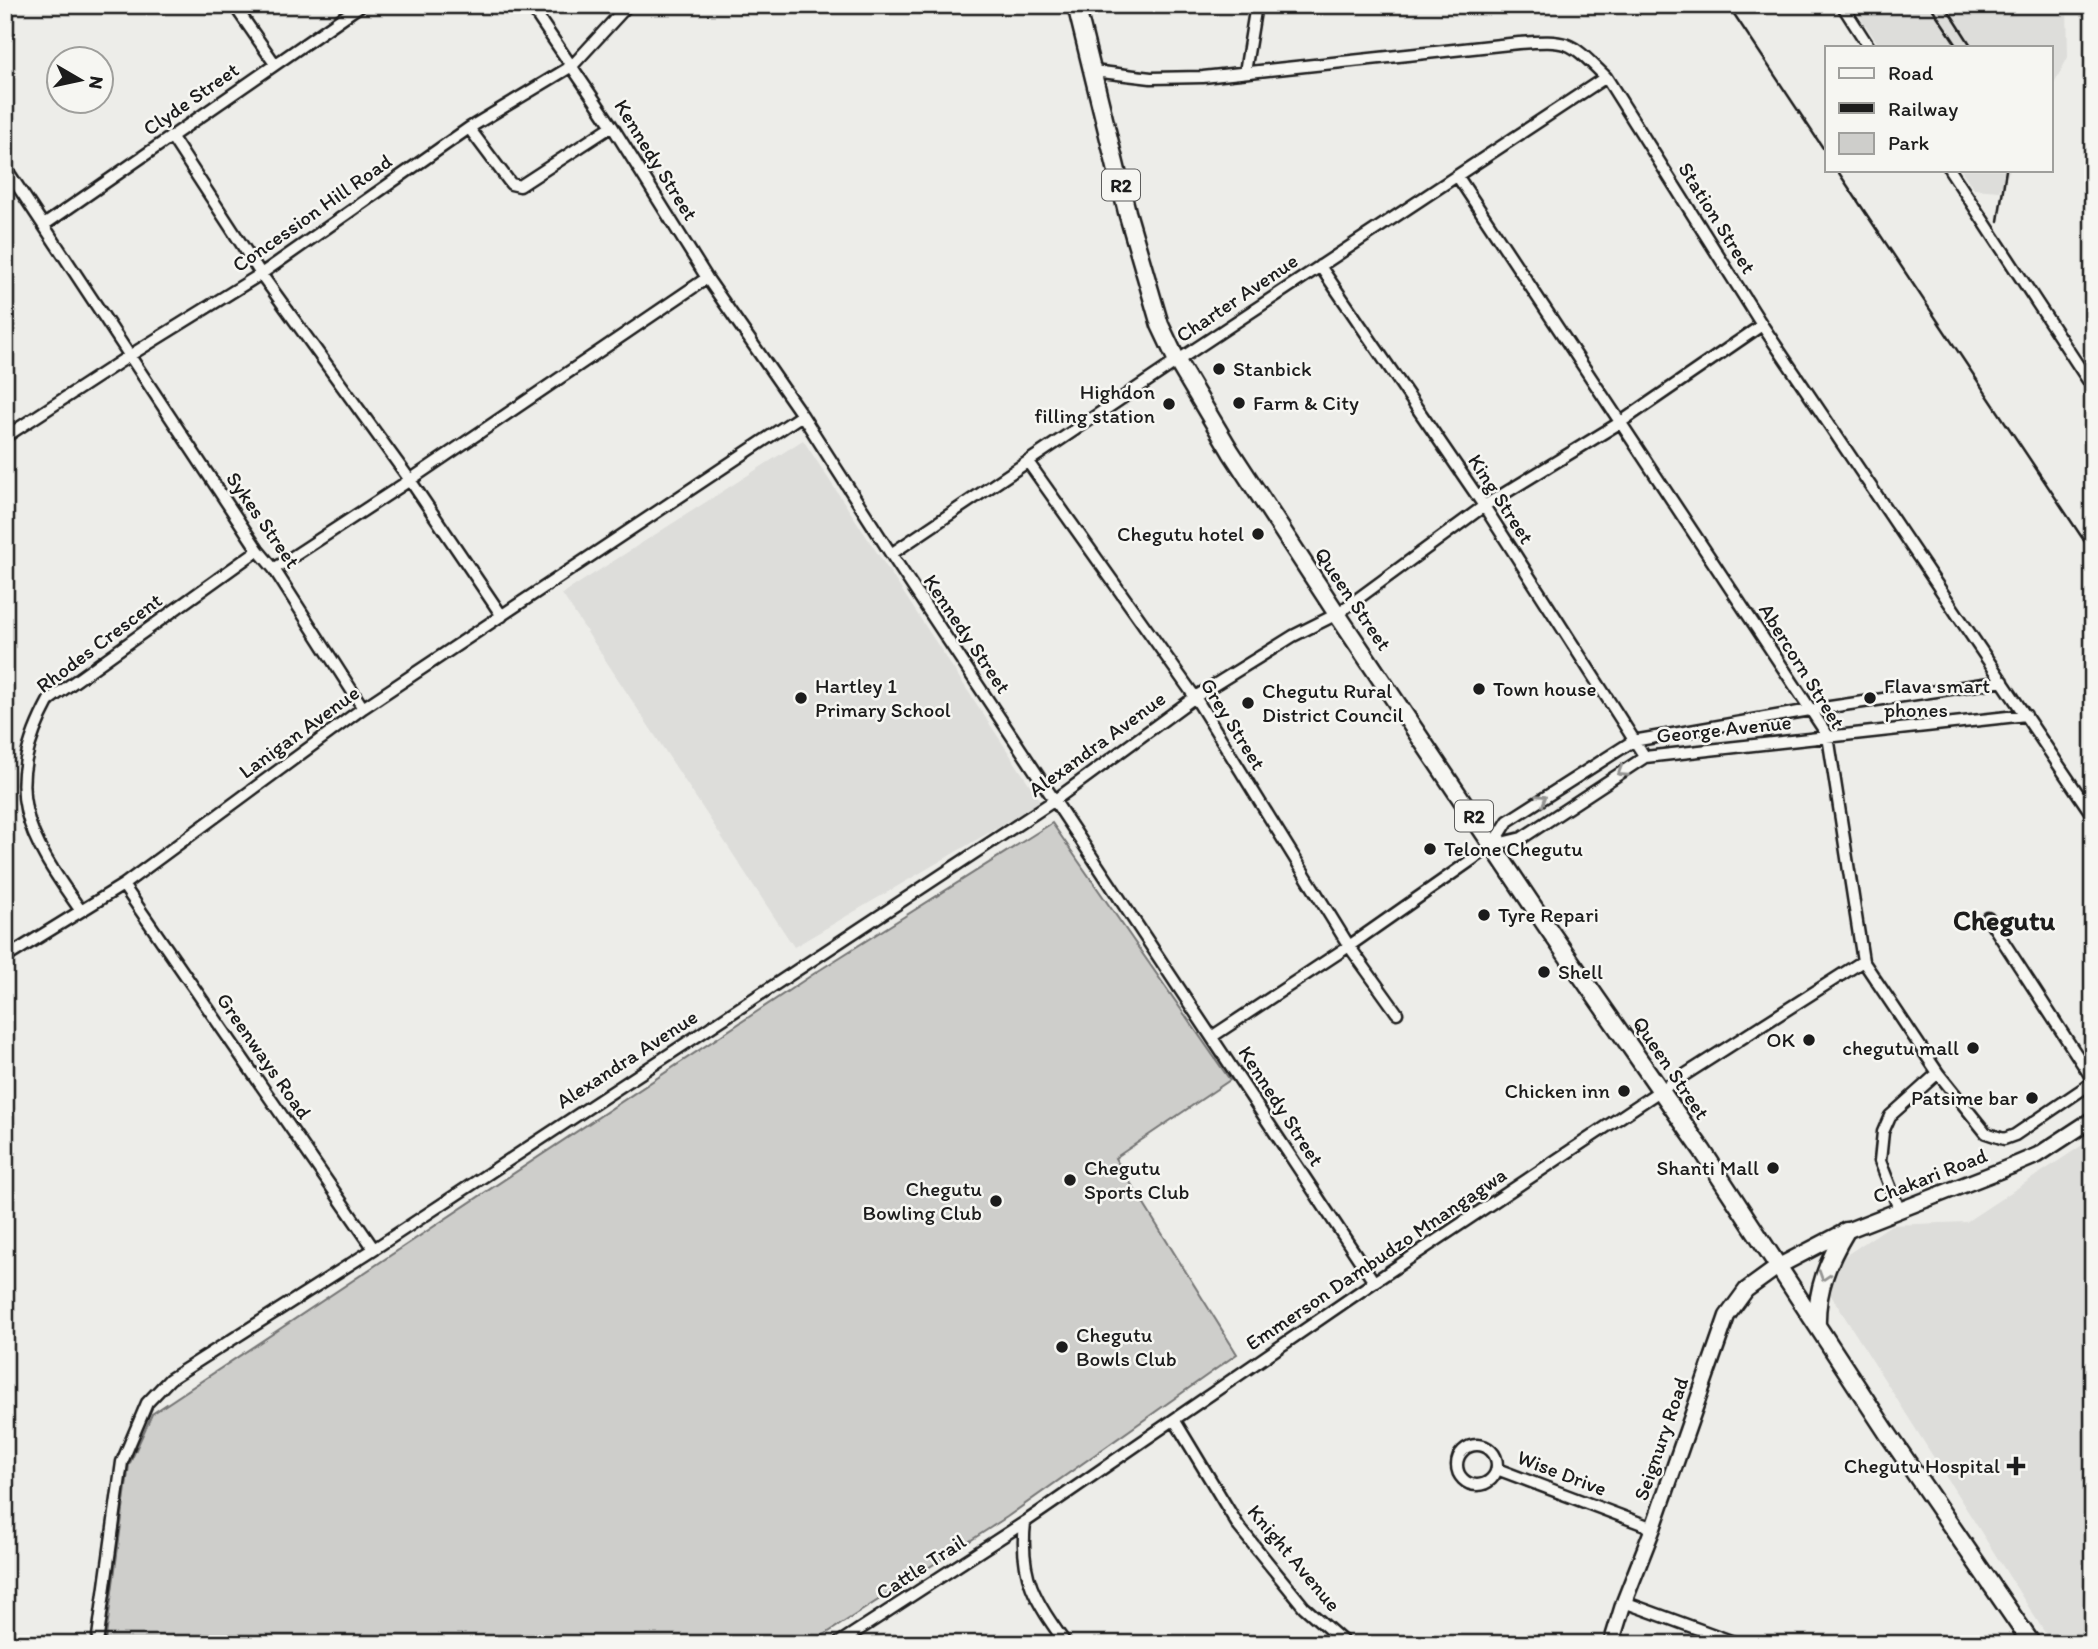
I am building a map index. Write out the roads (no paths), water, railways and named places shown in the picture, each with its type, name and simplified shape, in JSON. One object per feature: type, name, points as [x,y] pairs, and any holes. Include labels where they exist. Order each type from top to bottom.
[{"type":"highway","name":"Queen Street","points":[[1076,5],[1127,212],[1160,325],[1177,361],[1231,452],[1337,614],[1779,1266]]},
{"type":"highway","points":[[1817,1325],[1816,1310],[1824,1274],[1846,1231]]},
{"type":"highway","name":"R2","points":[[1779,1266],[1888,1434],[2032,1644]]},
{"type":"main road","name":"Chakari Road","points":[[1779,1266],[1846,1231],[2030,1158],[2093,1119]]},
{"type":"main road","name":"Seignury Road","points":[[1611,1644],[1727,1316],[1746,1290],[1779,1266]]},
{"type":"street","points":[[234,5],[275,64]]},
{"type":"street","name":"Clyde Street","points":[[44,225],[361,5]]},
{"type":"street","name":"Kennedy Street","points":[[530,5],[612,127],[707,278],[802,415],[891,554],[1374,1282]]},
{"type":"street","name":"Concession Hill Road","points":[[5,437],[261,274],[469,128],[572,66],[628,5]]},
{"type":"street","points":[[1245,72],[1256,5]]},
{"type":"street","points":[[1842,5],[1868,46]]},
{"type":"street","name":"Station Street","points":[[1093,71],[1151,78],[1203,77],[1547,41],[1575,47],[1606,78],[1762,325],[2093,816]]},
{"type":"street","name":"Charter Avenue","points":[[891,554],[1177,361],[1606,78]]},
{"type":"street","points":[[469,128],[511,184],[520,186],[612,127]]},
{"type":"street","points":[[171,136],[261,274],[410,480],[502,616]]},
{"type":"street","name":"Sykes Street","points":[[5,167],[258,550],[274,569],[363,708]]},
{"type":"street","points":[[1952,172],[2093,388]]},
{"type":"street","name":"Abercorn Street","points":[[1458,177],[1828,736],[1863,961],[1938,1073],[1986,1133],[2004,1139],[2015,1135],[2093,1081]]},
{"type":"street","name":"King Street","points":[[1320,266],[1483,506],[1645,757]]},
{"type":"street","points":[[274,569],[707,278]]},
{"type":"street","name":"Alexandra Avenue","points":[[97,1644],[122,1462],[146,1403],[170,1379],[1055,800],[1195,697],[1293,636],[1337,614],[1483,506],[1621,422],[1762,325]]},
{"type":"street","name":"Lanigan Avenue","points":[[5,958],[123,886],[363,708],[802,415]]},
{"type":"street","name":"Grey Street","points":[[1028,462],[1195,697],[1349,946],[1397,1013]]},
{"type":"street","name":"Rhodes Crescent","points":[[81,911],[42,857],[28,831],[20,802],[19,772],[35,722],[49,700],[258,550]]},
{"type":"street","name":"George Avenue","points":[[1493,845],[1508,821],[1633,741],[1811,710],[2003,681]]},
{"type":"street","name":"George Avenue","points":[[1213,1036],[1349,946],[1493,845],[1522,838],[1645,757],[2026,715]]},
{"type":"street","name":"Greenways Road","points":[[123,886],[373,1248]]},
{"type":"street","points":[[1988,918],[2093,1081]]},
{"type":"street","name":"Emmerson Dambudzo Mnangagwa","points":[[1026,1522],[1374,1282],[1661,1090],[1863,961]]},
{"type":"street","points":[[1899,1209],[1880,1161],[1883,1132],[1890,1116],[1938,1073]]},
{"type":"street","name":"Knight Avenue","points":[[1175,1420],[1239,1527],[1304,1607],[1346,1644]]},
{"type":"street","name":"Wise Drive","points":[[1471,1445],[1485,1446],[1495,1456],[1497,1469],[1491,1481],[1472,1486],[1458,1473],[1457,1459],[1460,1453],[1471,1445]]},
{"type":"street","name":"Wise Drive","points":[[1497,1469],[1653,1528]]},
{"type":"street","points":[[1026,1522],[1023,1546],[1027,1578],[1043,1611],[1066,1644]]},
{"type":"street","name":"Cattle Trail","points":[[836,1644],[1026,1522]]},
{"type":"street","points":[[1624,1602],[1739,1644]]},
{"type":"railway","points":[[1728,5],[1825,151]]},
{"type":"railway","points":[[1930,5],[1957,46]]},
{"type":"railway","points":[[1945,5],[1971,46]]},
{"type":"railway","points":[[1838,172],[2093,554]]},
{"type":"railway","points":[[1998,221],[2006,172]]},
{"type":"place","name":"Stanbick","points":[[1219,369]]},
{"type":"place","name":"Farm & City","points":[[1239,403]]},
{"type":"place","name":"Highdon filling station","points":[[1169,404]]},
{"type":"place","name":"Chegutu hotel","points":[[1258,534]]},
{"type":"place","name":"Town house","points":[[1479,689]]},
{"type":"place","name":"Hartley 1 Primary School","points":[[801,698]]},
{"type":"place","name":"Flava smart phones","points":[[1870,698]]},
{"type":"place","name":"Chegutu Rural District Council","points":[[1248,703]]},
{"type":"place","name":"Telone Chegutu","points":[[1430,849]]},
{"type":"place","name":"Tyre Repari","points":[[1484,915]]},
{"type":"place","name":"Shell","points":[[1544,972]]},
{"type":"place","name":"OK","points":[[1809,1040]]},
{"type":"place","name":"chegutu mall","points":[[1973,1048]]},
{"type":"place","name":"Chicken inn","points":[[1624,1091]]},
{"type":"place","name":"Patsime bar","points":[[2032,1098]]},
{"type":"place","name":"Shanti Mall","points":[[1773,1168]]},
{"type":"place","name":"Chegutu Sports Club","points":[[1070,1180]]},
{"type":"place","name":"Chegutu Bowling Club","points":[[996,1201]]},
{"type":"place","name":"Chegutu Bowls Club","points":[[1062,1347]]},
{"type":"place","name":"Chegutu Hospital","points":[[2016,1466]]},
{"type":"district","name":"Chegutu","points":[[2004,920]]}]
